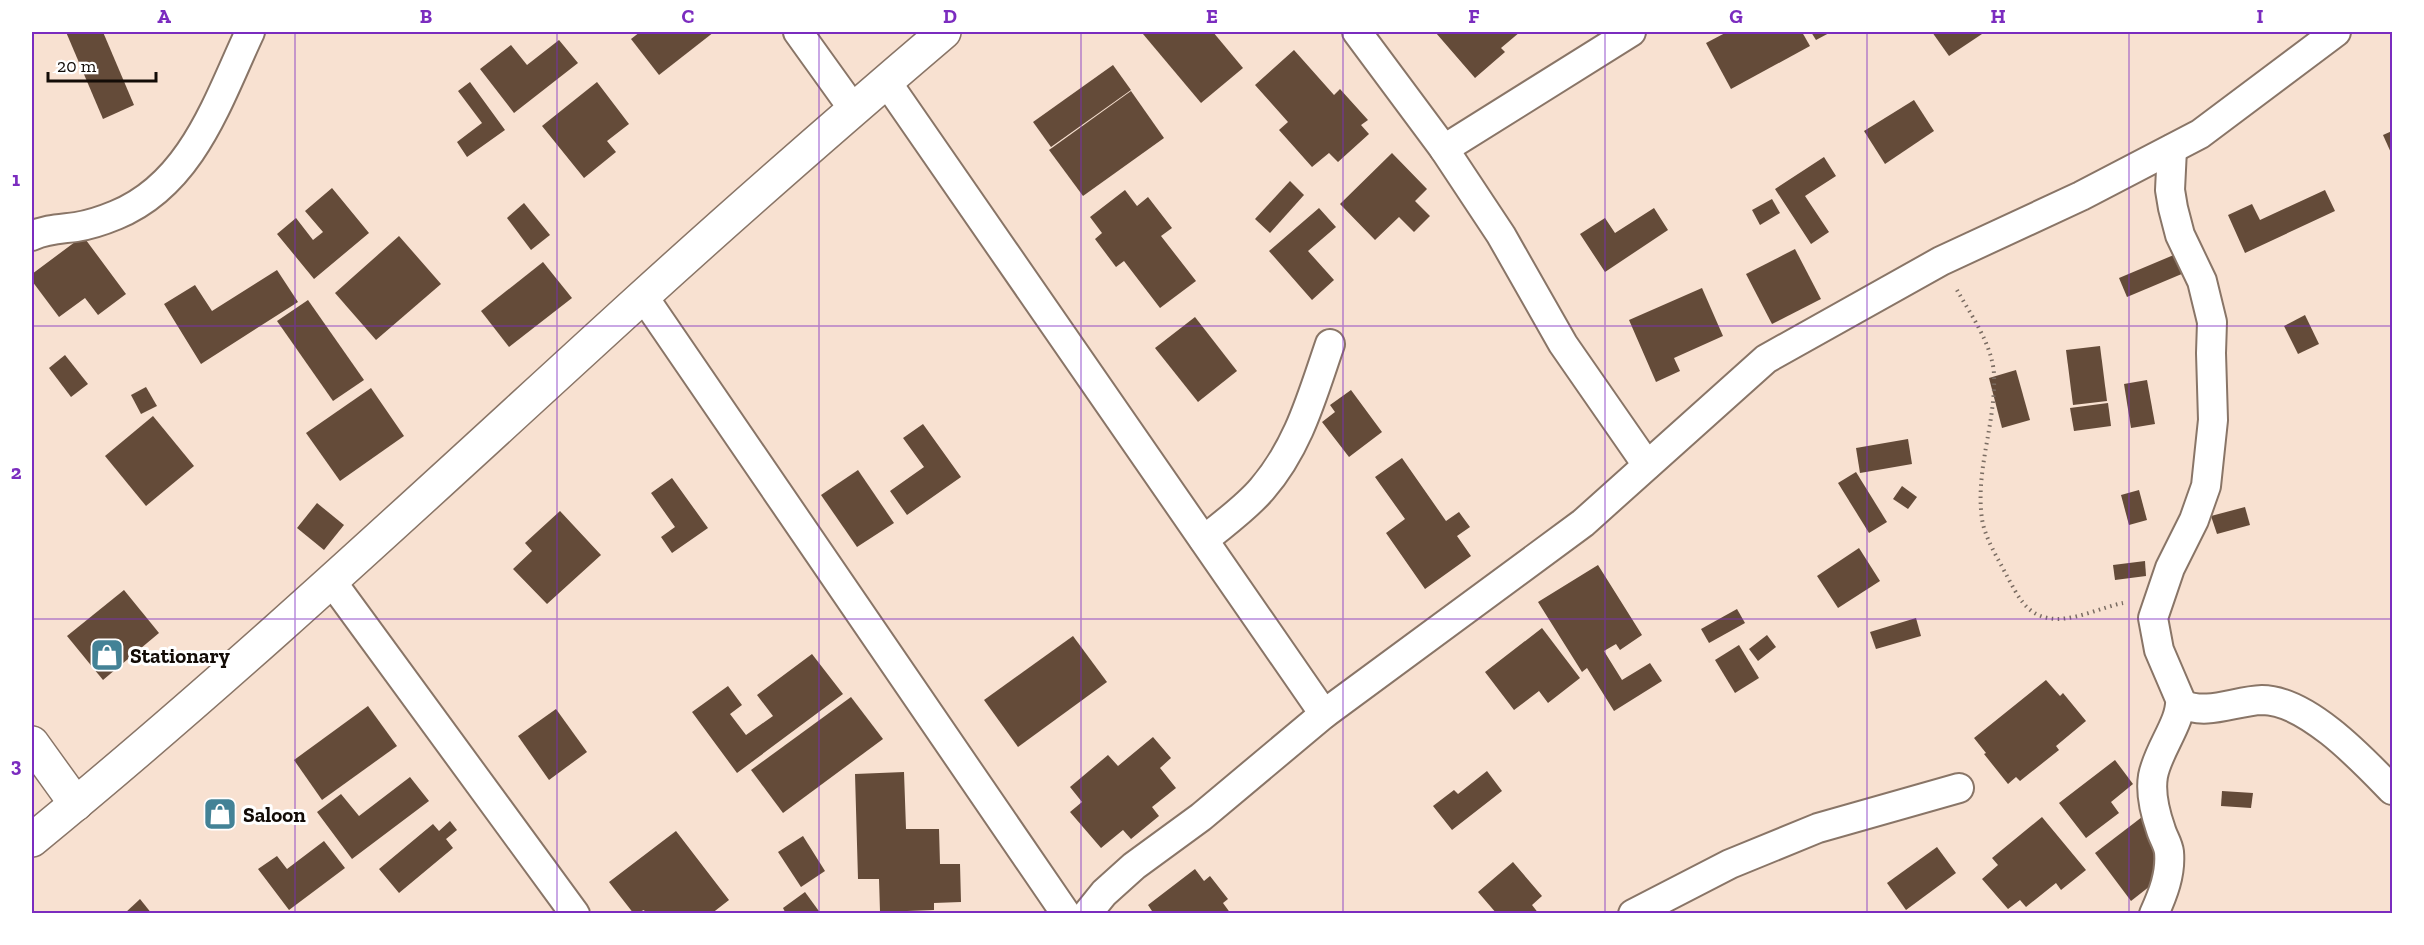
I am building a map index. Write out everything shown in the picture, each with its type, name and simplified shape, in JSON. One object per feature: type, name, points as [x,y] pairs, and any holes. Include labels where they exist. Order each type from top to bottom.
[{"type":"street","points":[[32,236],[116,215],[146,199],[167,182],[202,135],[250,32]]},
{"type":"street","points":[[798,32],[854,110]]},
{"type":"street","points":[[32,840],[147,746],[332,582],[643,296],[944,32]]},
{"type":"street","points":[[1357,32],[1444,149],[1501,235],[1563,345],[1647,465]]},
{"type":"street","points":[[1444,149],[1631,32]]},
{"type":"street","points":[[1087,914],[1104,893],[1134,866],[1201,817],[1324,714],[1583,523],[1766,359],[1941,261],[2080,196],[2200,134],[2336,32]]},
{"type":"street","points":[[886,81],[1324,714]]},
{"type":"street","points":[[2154,914],[2164,892],[2169,872],[2169,850],[2154,811],[2153,778],[2159,753],[2177,719],[2181,704],[2159,650],[2154,629],[2155,613],[2170,568],[2194,520],[2206,486],[2212,420],[2212,322],[2202,281],[2180,235],[2173,208],[2170,190],[2172,149]]},
{"type":"street","points":[[643,296],[1066,914]]},
{"type":"street","points":[[1204,540],[1261,491],[1279,468],[1296,440],[1330,344]]},
{"type":"street","points":[[332,582],[575,914]]},
{"type":"street","points":[[2181,704],[2202,710],[2240,702],[2264,700],[2278,703],[2301,713],[2330,732],[2352,749],[2392,790]]},
{"type":"street","points":[[32,743],[76,804]]},
{"type":"street","points":[[1633,914],[1730,864],[1818,828],[1959,788]]},
{"type":"path","points":[[1941,261],[1983,336],[1994,371],[1993,407],[1983,462],[1982,521],[2017,596],[2030,610],[2049,619],[2076,616],[2125,602],[2141,605],[2155,613]]},
{"type":"building","points":[[66,32],[103,32],[134,105],[103,119]]},
{"type":"building","points":[[640,32],[714,32],[659,75],[631,39]]},
{"type":"building","points":[[1145,32],[1213,32],[1243,68],[1201,103],[1143,34]]},
{"type":"building","points":[[1520,32],[1501,48],[1505,52],[1475,78],[1436,33]]},
{"type":"building","points":[[1727,32],[1802,32],[1810,46],[1731,89],[1706,43]]},
{"type":"building","points":[[1811,32],[1831,32],[1816,40]]},
{"type":"building","points":[[1932,32],[1985,32],[1949,56]]},
{"type":"building","points":[[559,40],[578,63],[514,113],[480,69],[511,45],[527,65]]},
{"type":"building","points":[[1294,50],[1334,95],[1340,89],[1368,120],[1361,125],[1369,134],[1338,162],[1329,153],[1312,167],[1279,130],[1288,122],[1255,85]]},
{"type":"building","points":[[1113,65],[1131,90],[1051,147],[1033,122]]},
{"type":"building","points":[[470,82],[505,130],[467,157],[457,142],[482,123],[458,91]]},
{"type":"building","points":[[597,82],[629,124],[607,141],[616,152],[584,178],[542,126]]},
{"type":"building","points":[[1131,91],[1164,138],[1083,196],[1049,150]]},
{"type":"building","points":[[1914,100],[1934,131],[1885,164],[1864,131]]},
{"type":"building","points":[[2392,131],[2392,155],[2383,135]]},
{"type":"building","points":[[1392,153],[1427,189],[1415,201],[1430,216],[1414,232],[1399,217],[1375,240],[1340,204]]},
{"type":"building","points":[[1824,157],[1836,176],[1805,196],[1829,232],[1811,244],[1775,189]]},
{"type":"building","points":[[1290,181],[1304,195],[1270,233],[1255,219]]},
{"type":"building","points":[[332,188],[369,233],[314,279],[277,234],[296,218],[313,240],[323,232],[305,211]]},
{"type":"building","points":[[1125,190],[1137,206],[1148,197],[1172,228],[1161,236],[1196,281],[1160,308],[1124,261],[1116,267],[1095,239],[1102,233],[1090,217]]},
{"type":"building","points":[[2325,190],[2335,211],[2245,253],[2228,215],[2252,204],[2260,220]]},
{"type":"building","points":[[1772,199],[1780,213],[1760,225],[1752,210]]},
{"type":"building","points":[[524,203],[550,235],[531,250],[507,218]]},
{"type":"building","points":[[1319,208],[1336,227],[1308,251],[1334,280],[1312,300],[1269,251]]},
{"type":"building","points":[[1654,208],[1668,230],[1605,272],[1580,234],[1605,218],[1615,233]]},
{"type":"building","points":[[83,236],[126,294],[98,315],[85,298],[59,317],[32,281],[32,274]]},
{"type":"building","points":[[399,236],[441,284],[376,340],[335,293]]},
{"type":"building","points":[[1795,249],[1821,299],[1772,324],[1746,274]]},
{"type":"building","points":[[2188,249],[2196,268],[2127,297],[2119,278]]},
{"type":"building","points":[[543,262],[572,298],[509,347],[481,311]]},
{"type":"building","points":[[277,270],[298,302],[201,364],[164,304],[195,285],[212,311]]},
{"type":"building","points":[[1702,288],[1723,336],[1674,358],[1680,371],[1656,382],[1629,320]]},
{"type":"building","points":[[308,300],[364,380],[333,401],[277,321]]},
{"type":"building","points":[[2305,315],[2319,344],[2298,354],[2284,326]]},
{"type":"building","points":[[1195,317],[1237,371],[1198,402],[1155,348]]},
{"type":"building","points":[[2100,346],[2107,401],[2073,405],[2066,350]]},
{"type":"building","points":[[65,355],[88,384],[71,397],[49,368]]},
{"type":"building","points":[[2016,370],[2030,420],[2002,428],[1989,378]]},
{"type":"building","points":[[2147,380],[2155,424],[2131,428],[2124,384]]},
{"type":"building","points":[[146,387],[157,406],[141,414],[131,395]]},
{"type":"building","points":[[371,388],[404,436],[340,481],[306,433]]},
{"type":"building","points":[[1351,390],[1382,432],[1349,457],[1322,422],[1335,412],[1330,405]]},
{"type":"building","points":[[2108,403],[2111,426],[2074,431],[2070,408]]},
{"type":"building","points":[[153,416],[194,466],[146,506],[105,456]]},
{"type":"building","points":[[923,424],[961,477],[907,515],[890,491],[924,467],[903,438]]},
{"type":"building","points":[[1908,439],[1912,464],[1860,473],[1856,448]]},
{"type":"building","points":[[1402,458],[1446,521],[1459,512],[1470,527],[1457,536],[1471,556],[1425,589],[1386,533],[1405,519],[1375,477]]},
{"type":"building","points":[[858,470],[894,523],[857,547],[821,495]]},
{"type":"building","points":[[1856,472],[1887,522],[1869,533],[1838,483]]},
{"type":"building","points":[[672,478],[708,528],[672,553],[661,537],[675,527],[651,493]]},
{"type":"building","points":[[1902,486],[1917,497],[1908,509],[1893,499]]},
{"type":"building","points":[[2139,490],[2147,520],[2129,525],[2121,495]]},
{"type":"building","points":[[317,503],[344,525],[324,550],[297,528]]},
{"type":"building","points":[[2245,507],[2250,525],[2217,534],[2211,516]]},
{"type":"building","points":[[560,511],[601,555],[547,604],[513,569],[532,551],[525,543]]},
{"type":"building","points":[[1859,548],[1880,581],[1838,608],[1817,576]]},
{"type":"building","points":[[2145,561],[2146,576],[2115,580],[2113,565]]},
{"type":"building","points":[[1598,565],[1642,635],[1620,650],[1616,644],[1604,651],[1622,680],[1650,663],[1662,681],[1614,711],[1587,668],[1582,672],[1538,602]]},
{"type":"building","points":[[124,590],[159,633],[103,680],[67,636]]},
{"type":"building","points":[[1737,609],[1745,623],[1709,643],[1701,629]]},
{"type":"building","points":[[1916,618],[1921,636],[1876,649],[1870,632]]},
{"type":"building","points":[[1542,628],[1580,678],[1548,703],[1539,691],[1514,710],[1485,672]]},
{"type":"building","points":[[1767,635],[1776,647],[1758,661],[1749,649]]},
{"type":"building","points":[[1073,636],[1107,682],[1018,747],[984,700]]},
{"type":"building","points":[[1739,645],[1759,678],[1735,693],[1715,660]]},
{"type":"building","points":[[812,654],[843,694],[737,773],[692,712],[728,686],[742,705],[730,714],[746,735],[773,716],[757,695]]},
{"type":"building","points":[[2046,680],[2060,696],[2063,693],[2086,721],[2056,746],[2059,750],[2020,781],[2016,777],[2008,784],[1974,738]]},
{"type":"building","points":[[851,697],[883,739],[783,813],[751,770]]},
{"type":"building","points":[[368,706],[397,746],[322,800],[294,760]]},
{"type":"building","points":[[556,709],[587,752],[549,780],[518,736]]},
{"type":"building","points":[[1153,737],[1171,758],[1160,768],[1176,788],[1152,807],[1159,816],[1131,839],[1123,830],[1101,848],[1070,812],[1082,802],[1070,787],[1108,755],[1118,766]]},
{"type":"building","points":[[2115,760],[2133,784],[2111,802],[2119,813],[2086,838],[2059,803]]},
{"type":"building","points":[[1487,771],[1502,791],[1452,830],[1433,806],[1454,790],[1458,794]]},
{"type":"building","points":[[904,772],[906,829],[939,829],[940,864],[960,864],[961,902],[934,903],[934,910],[880,912],[879,879],[858,879],[855,774]]},
{"type":"building","points":[[410,777],[429,801],[352,859],[317,812],[341,794],[359,816]]},
{"type":"building","points":[[2222,791],[2253,793],[2251,808],[2221,806]]},
{"type":"building","points":[[2042,817],[2086,870],[2061,890],[2056,883],[2026,907],[2020,900],[2008,909],[1982,879],[1998,865],[1992,858]]},
{"type":"building","points":[[2142,817],[2178,864],[2131,901],[2095,853]]},
{"type":"building","points":[[450,821],[457,830],[446,839],[453,848],[399,893],[379,869],[433,824],[439,831]]},
{"type":"building","points":[[676,831],[729,900],[711,914],[646,914],[644,910],[634,914],[609,882]]},
{"type":"building","points":[[803,836],[825,871],[801,887],[778,852]]},
{"type":"building","points":[[324,841],[345,868],[289,910],[258,869],[277,856],[287,869]]},
{"type":"building","points":[[1937,847],[1956,873],[1906,910],[1887,883]]},
{"type":"building","points":[[1513,862],[1542,896],[1532,905],[1539,914],[1497,914],[1478,892]]},
{"type":"building","points":[[1195,869],[1204,881],[1210,876],[1228,899],[1223,903],[1231,914],[1154,914],[1148,905]]},
{"type":"building","points":[[805,892],[821,914],[786,914],[783,908]]},
{"type":"building","points":[[140,899],[152,914],[124,914]]},
{"type":"place","name":"Stationary","points":[[107,655]]},
{"type":"place","name":"Saloon","points":[[220,814]]}]
